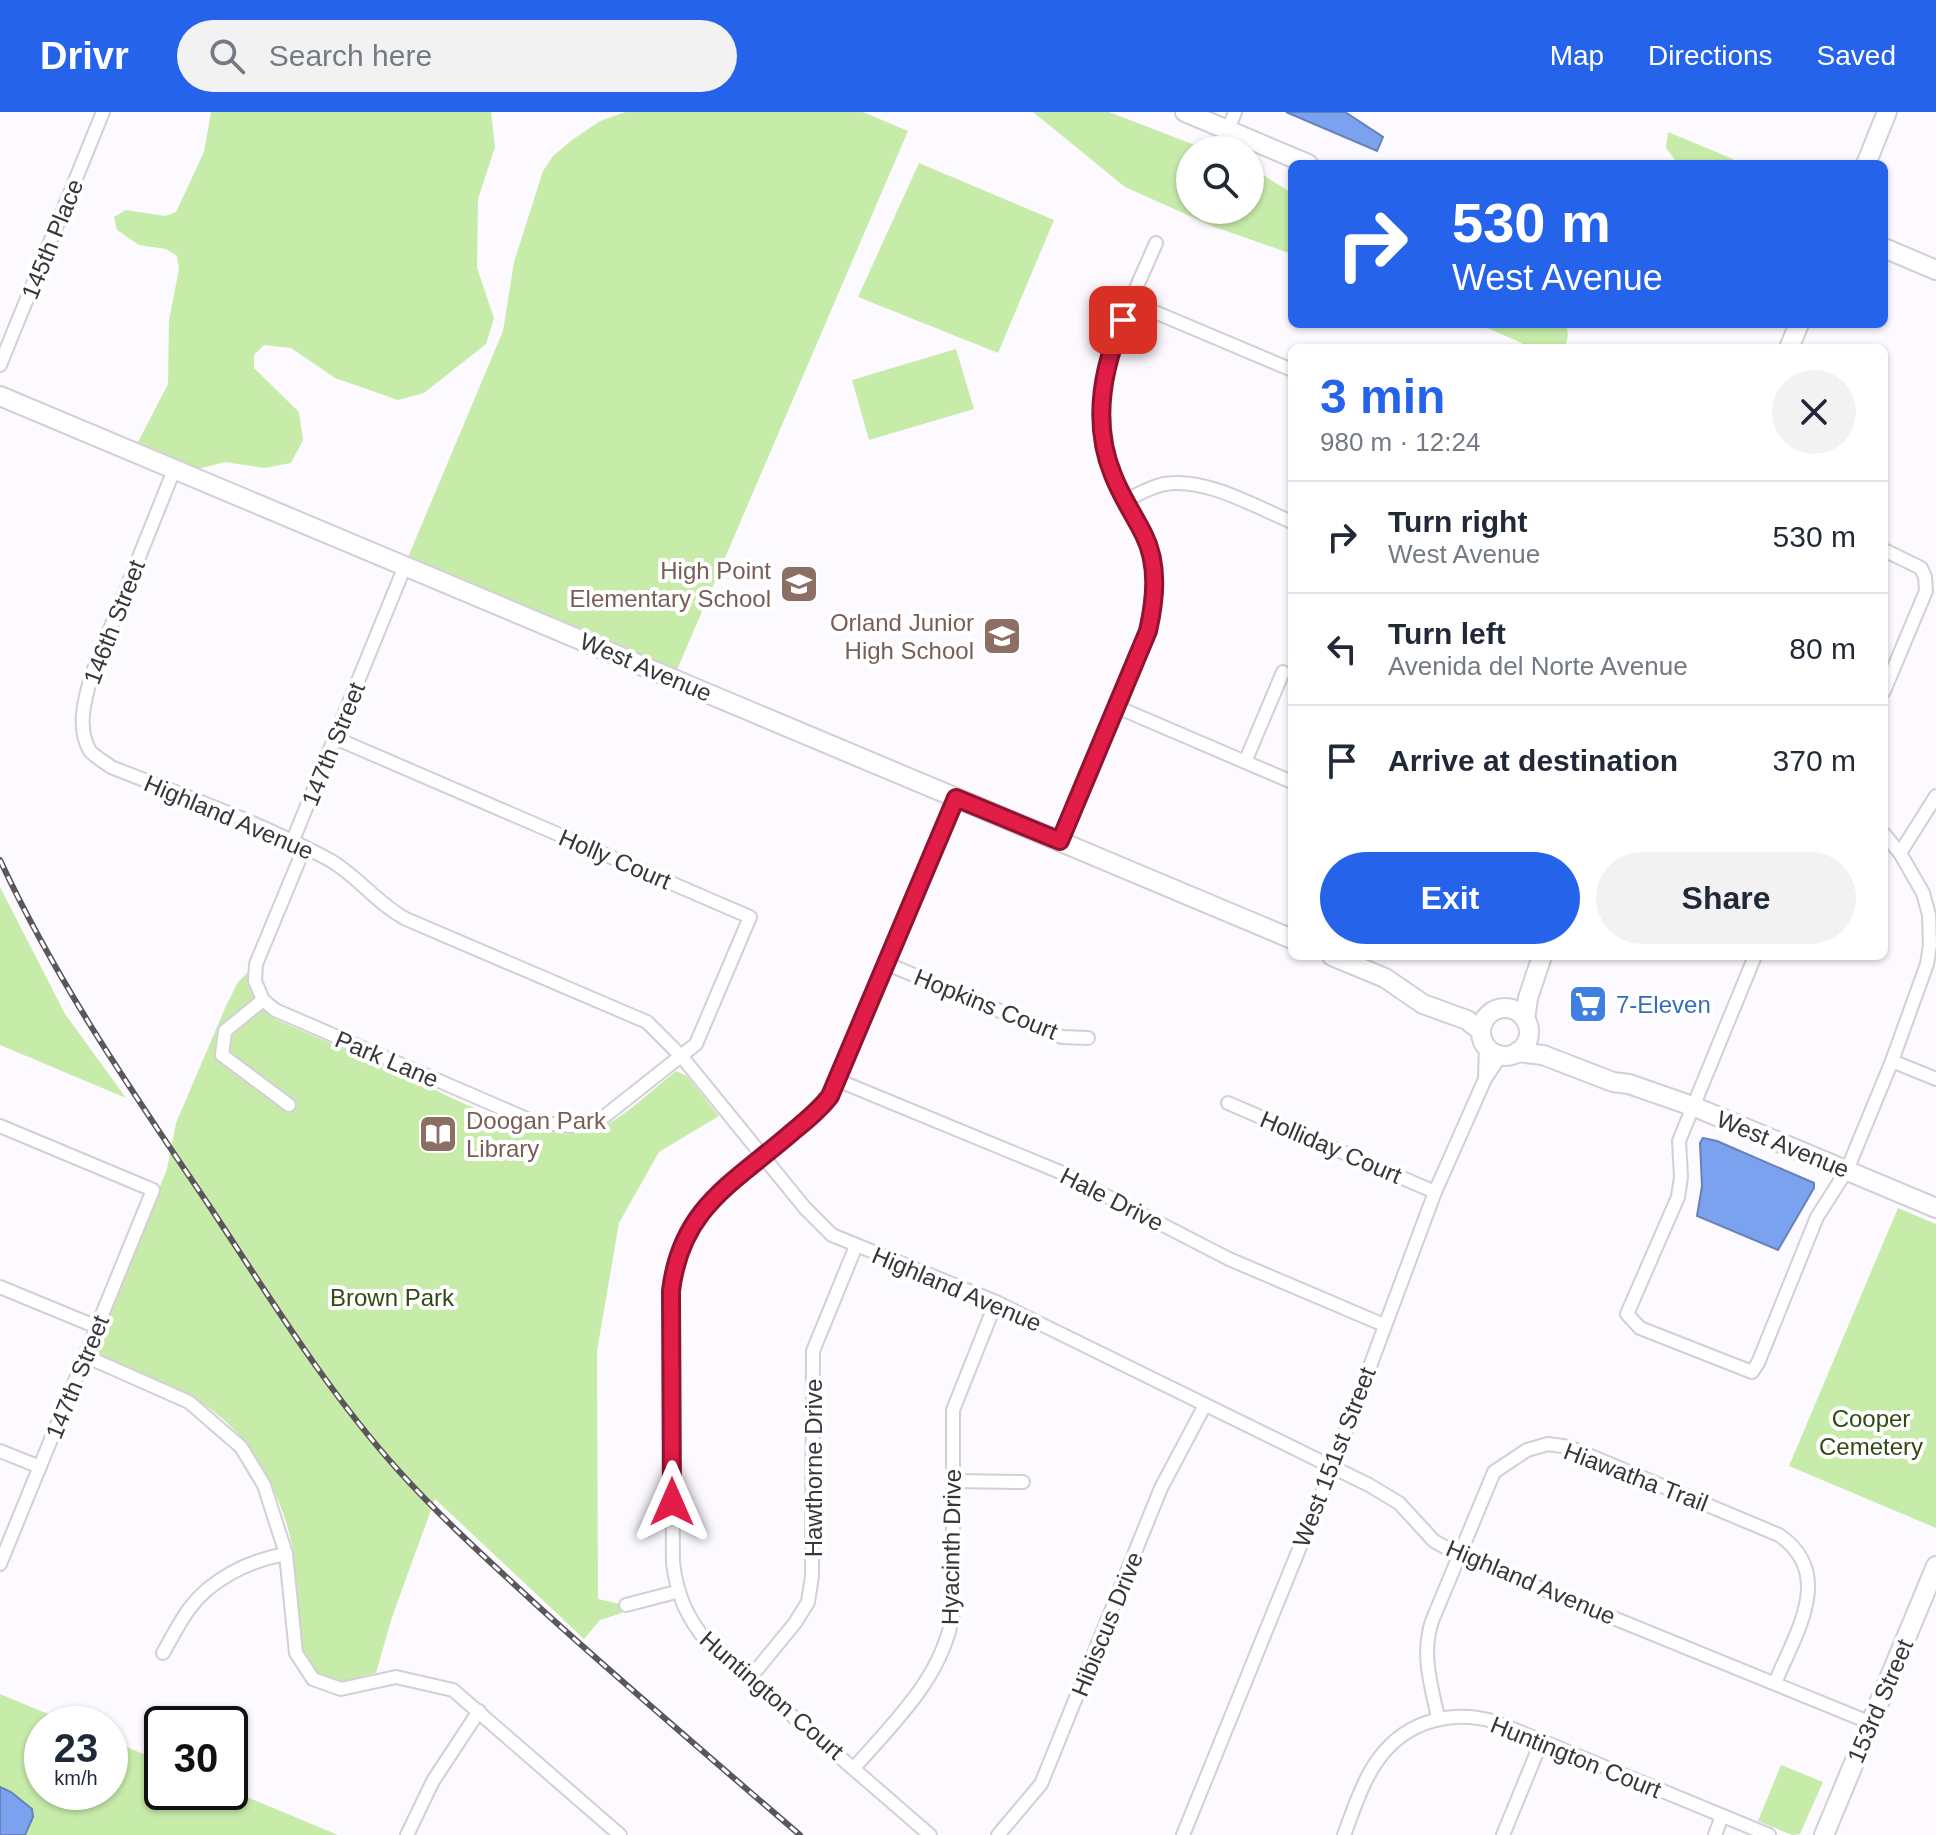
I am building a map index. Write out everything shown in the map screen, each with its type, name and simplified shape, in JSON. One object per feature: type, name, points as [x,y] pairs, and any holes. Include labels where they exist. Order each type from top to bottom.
[{"type":"street","name":"145th Place","points":[[0,365],[103,112]]},
{"type":"street","points":[[1185,112],[1299,160]]},
{"type":"street","points":[[1228,130],[1235,112]]},
{"type":"street","points":[[1868,160],[1887,112]]},
{"type":"street","points":[[1060,841],[1148,631],[1154,604],[1154,577],[1146,538],[1111,472],[1101,407],[1115,339],[1156,243]]},
{"type":"street","points":[[1888,250],[1936,270]]},
{"type":"street","points":[[1131,302],[1288,368]]},
{"type":"street","name":"West Avenue","points":[[0,396],[1288,937]]},
{"type":"street","name":"146th Street","points":[[111,767],[91,753],[83,732],[83,705],[92,674],[174,470]]},
{"type":"street","points":[[1124,501],[1162,484],[1182,482],[1203,486],[1288,520]]},
{"type":"street","points":[[1888,552],[1921,568],[1926,591],[1888,681]]},
{"type":"street","name":"147th Street","points":[[263,1000],[255,981],[256,964],[300,858],[293,840],[405,566]]},
{"type":"street","points":[[1245,762],[1283,672]]},
{"type":"street","points":[[1117,707],[1288,780]]},
{"type":"street","name":"Holly Court","points":[[335,738],[750,917],[696,1044],[682,1057]]},
{"type":"street","name":"Highland Avenue","points":[[111,767],[293,840],[344,869],[386,908],[647,1022],[682,1057],[818,1223],[832,1235],[996,1302],[1391,1498],[1418,1520],[1434,1541],[1459,1555],[1871,1723]]},
{"type":"street","points":[[1900,853],[1936,796]]},
{"type":"street","name":"Huntington Court","points":[[930,1835],[700,1633],[691,1623],[676,1592],[672,1547],[671,1291],[674,1269],[686,1237],[707,1203],[823,1105],[837,1080],[956,798]]},
{"type":"street","points":[[1753,960],[1679,1141],[1681,1177],[1678,1197],[1627,1314],[1640,1328],[1752,1372],[1817,1217],[1847,1170],[1892,1061],[1927,964],[1932,914],[1900,853],[1888,839]]},
{"type":"street","name":"West Avenue","points":[[1342,960],[1385,978],[1423,1004],[1467,1020],[1496,1046],[1543,1055],[1613,1082],[1629,1084],[1695,1107],[1936,1208]]},
{"type":"street","points":[[1528,960],[1516,995],[1486,1017],[1496,1046],[1527,1040],[1528,998],[1541,960]]},
{"type":"street","name":"Hopkins Court","points":[[885,963],[1062,1037],[1088,1038]]},
{"type":"street","name":"West Avenue","points":[[1401,989],[1425,993],[1469,1008],[1516,1010],[1548,1047],[1629,1084]]},
{"type":"street","points":[[263,1000],[225,1031],[222,1055],[289,1105]]},
{"type":"street","name":"Park Lane","points":[[263,1000],[275,1010],[339,1039],[548,1125],[571,1126],[605,1116],[682,1057]]},
{"type":"street","name":"West 151st Street","points":[[1183,1835],[1332,1468],[1435,1192],[1485,1079],[1496,1046]]},
{"type":"street","points":[[1892,1061],[1936,1079]]},
{"type":"street","name":"Hale Drive","points":[[837,1080],[1060,1172],[1229,1259],[1384,1325]]},
{"type":"street","name":"Holliday Court","points":[[1228,1103],[1435,1192]]},
{"type":"street","name":"147th Street","points":[[0,1126],[153,1190],[0,1564]]},
{"type":"street","name":"Hawthorne Drive","points":[[749,1679],[795,1623],[808,1602],[812,1576],[813,1351],[856,1246]]},
{"type":"street","points":[[0,1287],[97,1327]]},
{"type":"street","name":"Hyacinth Drive","points":[[854,1768],[920,1691],[944,1650],[953,1613],[953,1410],[996,1302]]},
{"type":"street","points":[[85,1356],[189,1402],[241,1447],[264,1485],[286,1554],[296,1653],[313,1679],[341,1689],[396,1677],[453,1690],[620,1835]]},
{"type":"street","name":"Hibiscus Drive","points":[[998,1835],[1032,1796],[1044,1777],[1161,1488],[1205,1405]]},
{"type":"street","name":"Hiawatha Trail","points":[[1438,1718],[1425,1660],[1426,1638],[1459,1555],[1494,1472],[1527,1450],[1548,1444],[1569,1447],[1779,1535],[1791,1543],[1805,1563],[1810,1585],[1807,1606],[1775,1683]]},
{"type":"street","points":[[0,1451],[40,1467]]},
{"type":"street","points":[[952,1481],[1023,1482]]},
{"type":"street","points":[[163,1653],[190,1607],[217,1582],[254,1562],[286,1554]]},
{"type":"street","name":"153rd Street","points":[[1824,1835],[1936,1566]]},
{"type":"street","points":[[626,1605],[676,1592]]},
{"type":"street","points":[[407,1835],[433,1781],[479,1711]]},
{"type":"street","name":"Huntington Court","points":[[1344,1835],[1380,1757],[1411,1729],[1438,1718],[1457,1715],[1486,1719],[1542,1740],[1769,1835]]},
{"type":"street","points":[[1503,1835],[1542,1740]]},
{"type":"street","points":[[1715,1835],[1722,1816]]},
{"type":"green space","points":[[211,112],[491,112],[495,147],[478,199],[477,268],[494,318],[486,344],[424,393],[398,400],[335,378],[291,348],[264,345],[254,355],[254,368],[299,412],[303,440],[291,463],[264,468],[225,462],[198,469],[138,442],[168,384],[169,320],[179,269],[177,256],[166,249],[139,245],[117,230],[114,217],[126,210],[165,216],[176,212],[204,152]]},
{"type":"green space","points":[[625,112],[863,112],[908,131],[676,672],[406,562],[503,331],[514,262],[543,171],[553,156],[572,140],[600,121]]},
{"type":"green space","points":[[1033,112],[1109,112],[1176,138],[1176,210],[1125,187]]},
{"type":"green space","points":[[1668,132],[1733,159],[1675,160],[1666,148]]},
{"type":"green space","points":[[919,163],[1054,220],[998,353],[858,297]]},
{"type":"green space","points":[[1264,176],[1288,191],[1288,253],[1208,224],[1264,224]]},
{"type":"green space","points":[[1487,328],[1567,328],[1565,344],[1524,344]]},
{"type":"green space","points":[[956,349],[974,409],[869,440],[852,380]]},
{"type":"green space","points":[[0,887],[65,1014],[126,1098],[0,1045]]},
{"type":"green space","name":"Brown Park","points":[[248,972],[256,1000],[277,1020],[513,1123],[568,1134],[592,1131],[625,1113],[676,1071],[687,1076],[719,1116],[659,1152],[619,1223],[597,1351],[598,1599],[620,1604],[622,1613],[600,1620],[584,1639],[435,1499],[392,1617],[376,1673],[339,1681],[317,1675],[309,1667],[299,1645],[295,1567],[288,1529],[273,1490],[250,1449],[229,1424],[195,1399],[94,1352],[167,1169],[176,1123],[226,1006],[238,982]]},
{"type":"green space","name":"Cooper Cemetery","points":[[1898,1208],[1936,1224],[1936,1528],[1789,1466]]},
{"type":"green space","points":[[0,1694],[29,1706],[24,1706],[24,1810],[128,1810],[128,1748],[144,1754],[144,1810],[248,1810],[248,1798],[338,1835],[0,1835]]},
{"type":"green space","points":[[1781,1765],[1823,1782],[1800,1834],[1792,1835],[1758,1821]]},
{"type":"water","points":[[1286,112],[1345,112],[1383,137],[1377,151]]},
{"type":"water","points":[[1703,1138],[1717,1141],[1814,1183],[1778,1250],[1697,1216],[1702,1186],[1700,1143]]},
{"type":"water","points":[[0,1787],[24,1803],[24,1810],[32,1810],[33,1817],[25,1835],[0,1835]]},
{"type":"railway","points":[[0,860],[47,952],[127,1083],[300,1343],[372,1440],[432,1506],[503,1574],[800,1835]]},
{"type":"place","name":"High Point Elementary School","points":[[799,584]]},
{"type":"place","name":"Orland Junior High School","points":[[1002,636]]},
{"type":"place","name":"7-Eleven","points":[[1588,1004]]},
{"type":"place","name":"Doogan Park Library","points":[[438,1134]]},
{"type":"route","points":[[672,1502],[671,1291],[674,1269],[686,1237],[707,1203],[813,1114],[830,1096],[956,798],[1060,841],[1148,631],[1154,604],[1150,556],[1146,538],[1111,472],[1101,407],[1105,376],[1123,320]]}]
